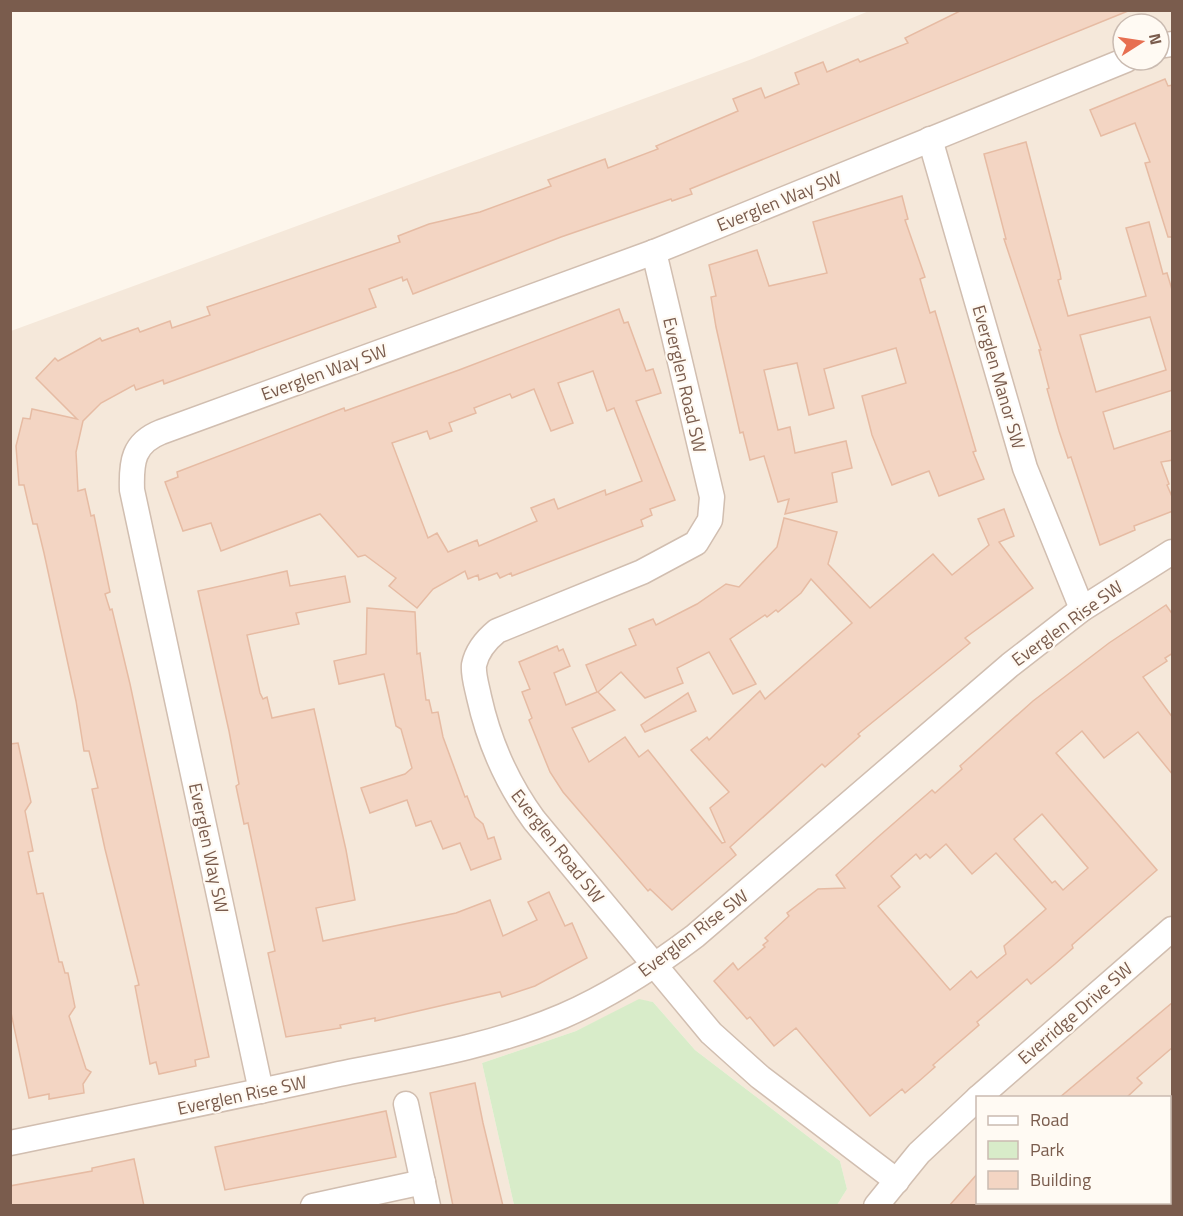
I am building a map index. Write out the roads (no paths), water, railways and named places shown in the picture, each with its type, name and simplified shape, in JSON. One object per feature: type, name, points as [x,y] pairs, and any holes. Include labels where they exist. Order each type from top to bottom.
[{"type":"street","name":"Everglen Way SW","points":[[261,1091],[132,490],[133,456],[140,445],[161,432],[654,252],[1111,66]]},
{"type":"street","name":"Everglen Manor SW","points":[[930,139],[1025,468],[1082,609]]},
{"type":"street","name":"Everglen Road SW","points":[[654,252],[711,497],[712,510],[706,531],[696,543],[642,572],[498,631],[481,647],[474,664],[474,678],[485,724],[516,796],[558,852],[711,1033],[798,1108],[897,1180]]},
{"type":"street","name":"Everglen Rise SW","points":[[10,1143],[419,1057],[518,1031],[561,1016],[600,998],[655,966],[703,930],[1010,665],[1082,609],[1173,552]]},
{"type":"street","name":"Everridge Drive SW","points":[[980,1096],[1173,929]]},
{"type":"street","name":"Everridge Drive SW","points":[[876,1206],[920,1153],[976,1100]]},
{"type":"street","points":[[406,1104],[428,1206]]},
{"type":"street","points":[[313,1206],[423,1182]]}]
